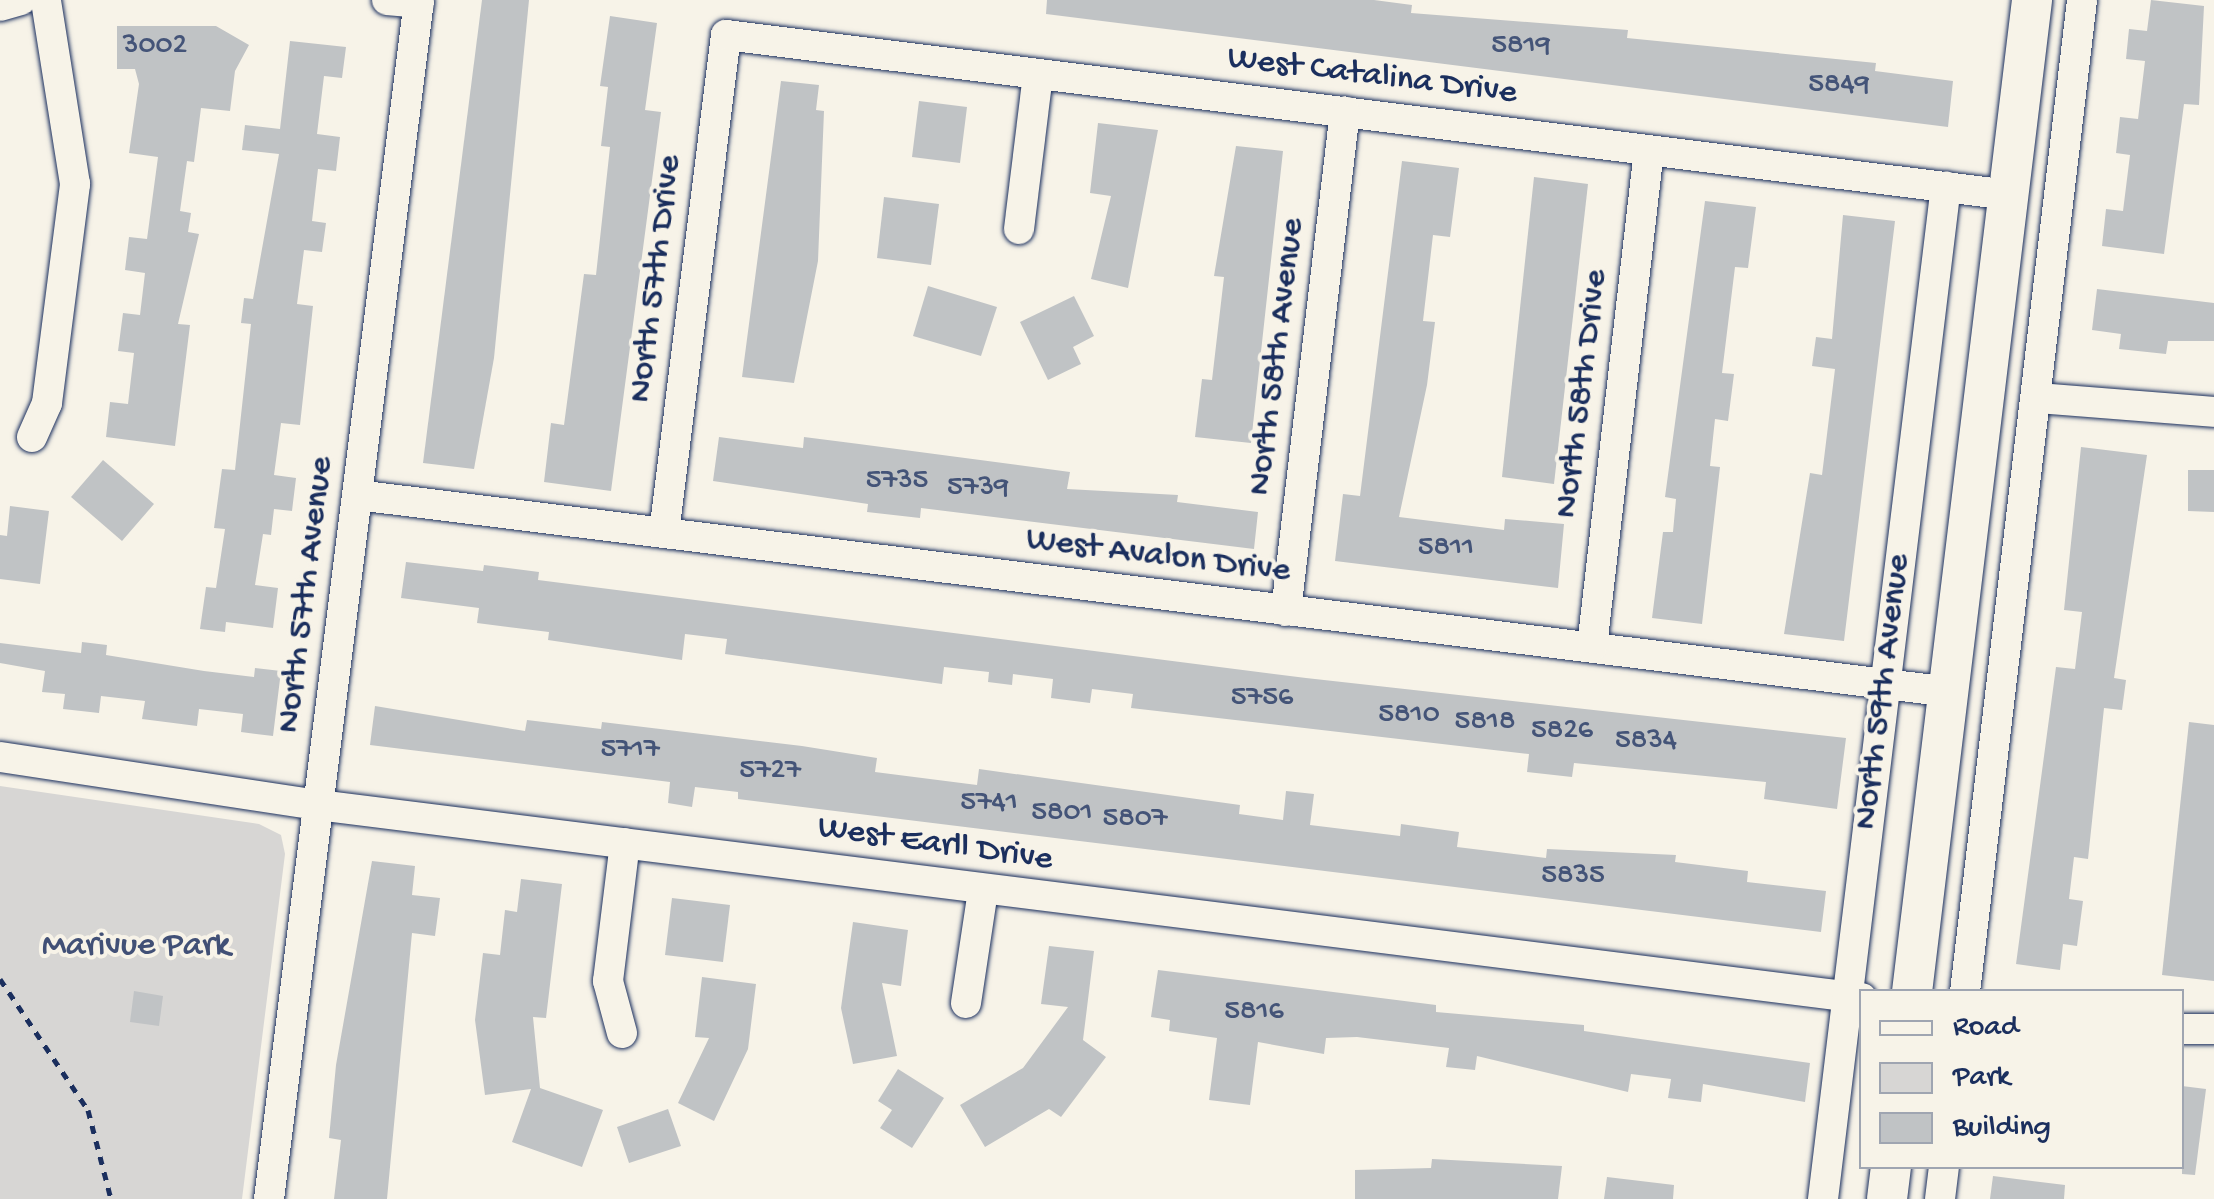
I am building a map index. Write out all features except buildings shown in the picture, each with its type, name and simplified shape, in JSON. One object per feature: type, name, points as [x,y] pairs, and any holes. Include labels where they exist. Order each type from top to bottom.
[{"type":"main road","name":"North 59th Avenue","points":[[1912,989],[2032,0]]},
{"type":"main road","points":[[1887,1199],[1891,1169]]},
{"type":"street","points":[[0,6],[20,0]]},
{"type":"street","points":[[32,438],[47,403],[75,184],[46,0]]},
{"type":"street","points":[[386,0],[419,2]]},
{"type":"street","points":[[1966,989],[2082,0]]},
{"type":"street","name":"North 57th Avenue","points":[[268,1199],[419,2]]},
{"type":"street","name":"West Catalina Drive","points":[[726,35],[2008,194]]},
{"type":"street","name":"North 57th Drive","points":[[664,533],[726,35]]},
{"type":"street","points":[[1018,229],[1038,74]]},
{"type":"street","name":"North 58th Avenue","points":[[1286,611],[1345,111]]},
{"type":"street","name":"North 58th Drive","points":[[1592,647],[1650,150]]},
{"type":"street","name":"North 59th Avenue","points":[[1823,1199],[1855,997],[1885,683],[1946,186]]},
{"type":"street","points":[[2037,398],[2214,412]]},
{"type":"street","name":"West Avalon Drive","points":[[357,495],[1950,692]]},
{"type":"street","name":"West Earll Drive","points":[[0,757],[318,806],[1855,997]]},
{"type":"street","points":[[622,1033],[608,982],[625,843]]},
{"type":"street","points":[[966,1003],[983,891]]},
{"type":"street","points":[[2184,1029],[2214,1029]]},
{"type":"street","points":[[1940,1199],[1944,1169]]},
{"type":"path","points":[[0,978],[88,1110],[111,1199]]},
{"type":"green space","name":"Marivue Park","points":[[0,786],[259,824],[281,835],[285,854],[242,1199],[0,1199]]}]
